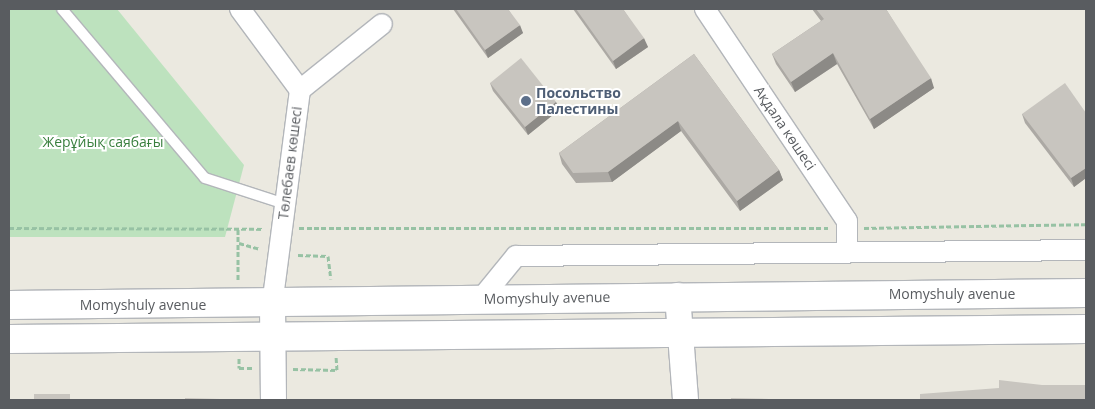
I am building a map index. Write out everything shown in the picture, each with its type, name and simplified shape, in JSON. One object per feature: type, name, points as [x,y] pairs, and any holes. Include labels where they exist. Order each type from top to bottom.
[{"type":"main road","name":"Momyshuly avenue","points":[[9,305],[272,305],[677,295],[1086,293]]},
{"type":"main road","points":[[9,339],[272,339],[1086,329]]},
{"type":"street","name":"Төлебаев көшесі","points":[[240,9],[300,90],[272,305]]},
{"type":"street","name":"Ақдала көшесі","points":[[706,9],[847,221],[847,253]]},
{"type":"street","points":[[300,90],[382,24]]},
{"type":"street","points":[[480,300],[516,256],[1086,250]]},
{"type":"street","points":[[677,295],[686,400]]},
{"type":"street","points":[[272,305],[273,400]]},
{"type":"lane","points":[[62,9],[205,178],[285,204]]},
{"type":"path","points":[[9,228],[847,228],[1086,224]]},
{"type":"path","points":[[238,229],[239,243]]},
{"type":"green space","name":"Жерұйық саябағы","points":[[9,9],[117,9],[244,165],[225,237],[9,237]]},
{"type":"building","points":[[456,9],[508,9],[520,25],[485,50]]},
{"type":"building","points":[[576,9],[623,9],[644,38],[613,61]]},
{"type":"building","points":[[816,9],[886,9],[931,78],[870,119],[833,53],[791,82],[772,54],[824,19]]},
{"type":"building","points":[[694,54],[779,170],[737,201],[678,121],[608,172],[573,173],[559,153]]},
{"type":"building","name":"Посольство Палестины","points":[[521,58],[556,102],[525,127],[490,83]]},
{"type":"building","points":[[1065,83],[1086,113],[1086,168],[1071,178],[1022,114]]},
{"type":"building","points":[[999,380],[1042,385],[1086,385],[1086,400],[920,400],[920,394],[999,388]]},
{"type":"building","points":[[34,394],[70,394],[70,400],[34,400]]},
{"type":"building","points":[[185,398],[220,399],[220,400],[185,400]]},
{"type":"building","points":[[731,398],[769,399],[769,400],[731,400]]},
{"type":"place","name":"Посольство Палестины","points":[[526,101]]}]
